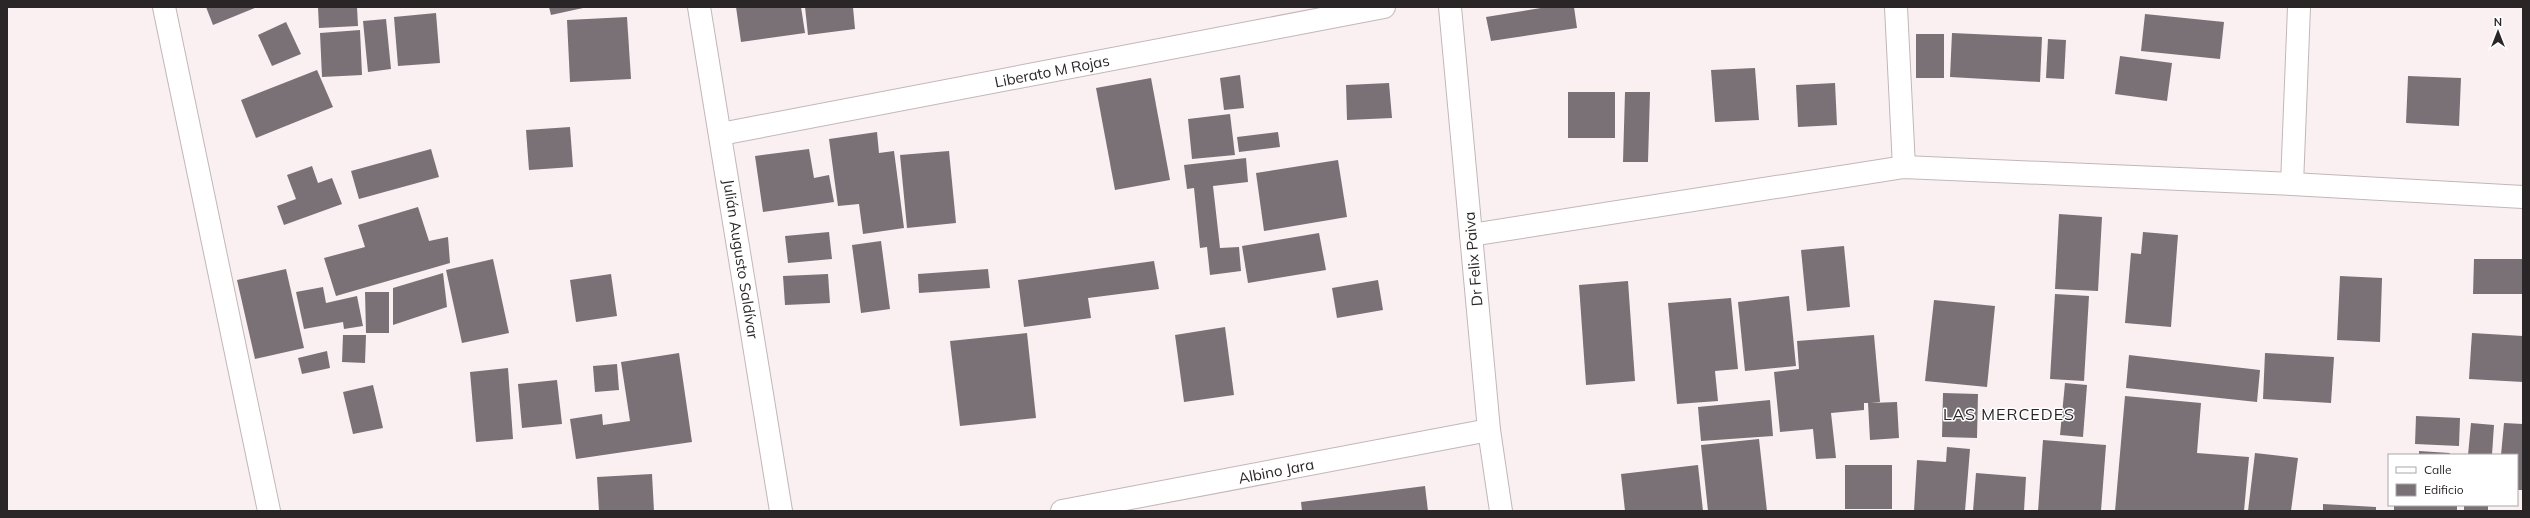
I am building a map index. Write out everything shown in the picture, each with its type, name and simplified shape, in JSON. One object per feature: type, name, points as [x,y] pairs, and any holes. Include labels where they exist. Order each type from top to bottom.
[{"type":"street","points":[[164,7],[269,511]]},
{"type":"street","name":"Julián Augusto Saldívar","points":[[699,7],[721,134],[781,511]]},
{"type":"street","name":"Liberato M Rojas","points":[[721,134],[1384,7]]},
{"type":"street","name":"Dr Felix Paiva","points":[[1450,7],[1489,430],[1502,511]]},
{"type":"street","points":[[1896,7],[1904,168]]},
{"type":"street","points":[[2292,184],[2299,7]]},
{"type":"street","points":[[1470,235],[1904,168],[2292,184],[2523,197]]},
{"type":"street","name":"Albino Jara","points":[[1062,511],[1489,430]]},
{"type":"building","points":[[206,7],[257,7],[213,25]]},
{"type":"building","points":[[318,7],[357,7],[358,26],[319,28]]},
{"type":"building","points":[[549,7],[583,7],[583,8],[551,15]]},
{"type":"building","points":[[736,7],[801,7],[805,33],[741,42]]},
{"type":"building","points":[[805,7],[853,7],[855,29],[808,35]]},
{"type":"building","points":[[1547,7],[1574,7],[1577,28],[1491,41],[1486,17]]},
{"type":"building","points":[[436,13],[440,63],[398,66],[394,17]]},
{"type":"building","points":[[2145,14],[2224,22],[2220,59],[2141,51]]},
{"type":"building","points":[[627,17],[631,79],[570,82],[567,20]]},
{"type":"building","points":[[386,19],[391,69],[368,72],[363,21]]},
{"type":"building","points":[[286,22],[301,54],[272,66],[258,35]]},
{"type":"building","points":[[360,30],[362,75],[322,77],[320,33]]},
{"type":"building","points":[[1952,33],[2042,37],[2040,82],[1950,77]]},
{"type":"building","points":[[1916,34],[1944,34],[1944,78],[1916,78]]},
{"type":"building","points":[[2048,39],[2066,40],[2064,79],[2046,78]]},
{"type":"building","points":[[2120,56],[2172,63],[2167,101],[2115,94]]},
{"type":"building","points":[[1755,68],[1759,120],[1715,122],[1711,70]]},
{"type":"building","points":[[317,70],[333,107],[256,138],[241,100]]},
{"type":"building","points":[[1240,75],[1244,108],[1224,110],[1220,78]]},
{"type":"building","points":[[2408,76],[2461,78],[2459,126],[2406,123]]},
{"type":"building","points":[[1151,78],[1170,180],[1115,190],[1096,88]]},
{"type":"building","points":[[1389,83],[1392,118],[1347,120],[1346,85]]},
{"type":"building","points":[[1835,83],[1837,125],[1798,127],[1796,85]]},
{"type":"building","points":[[1568,92],[1615,92],[1615,138],[1568,138]]},
{"type":"building","points":[[1625,92],[1650,92],[1648,162],[1623,162]]},
{"type":"building","points":[[1230,114],[1235,155],[1192,159],[1188,119]]},
{"type":"building","points":[[570,127],[573,167],[529,170],[526,130]]},
{"type":"building","points":[[877,132],[879,153],[894,151],[904,228],[863,234],[859,204],[838,206],[829,139]]},
{"type":"building","points":[[1278,132],[1280,147],[1239,152],[1237,137]]},
{"type":"building","points":[[431,149],[439,177],[359,199],[351,171]]},
{"type":"building","points":[[809,149],[814,178],[829,175],[834,202],[763,212],[755,156]]},
{"type":"building","points":[[949,151],[956,223],[907,228],[900,155]]},
{"type":"building","points":[[1246,158],[1248,182],[1213,186],[1220,248],[1239,247],[1241,271],[1210,275],[1207,247],[1200,248],[1194,188],[1187,189],[1184,165]]},
{"type":"building","points":[[1338,160],[1347,217],[1264,231],[1256,173]]},
{"type":"building","points":[[312,166],[318,183],[332,178],[342,204],[284,225],[277,206],[296,199],[287,175]]},
{"type":"building","points":[[418,207],[429,241],[448,237],[450,263],[336,296],[324,258],[365,247],[358,225]]},
{"type":"building","points":[[2059,214],[2102,217],[2098,291],[2055,289]]},
{"type":"building","points":[[829,232],[832,259],[788,263],[785,236]]},
{"type":"building","points":[[2143,232],[2178,235],[2171,327],[2125,323],[2131,253],[2141,254]]},
{"type":"building","points":[[1319,233],[1326,270],[1248,283],[1242,246]]},
{"type":"building","points":[[881,241],[890,309],[861,313],[852,245]]},
{"type":"building","points":[[1844,246],[1850,307],[1807,311],[1801,250]]},
{"type":"building","points":[[493,259],[509,333],[462,343],[446,270]]},
{"type":"building","points":[[2474,259],[2523,259],[2523,294],[2473,294]]},
{"type":"building","points":[[1154,261],[1159,289],[1088,298],[1091,318],[1024,327],[1018,280]]},
{"type":"building","points":[[286,269],[304,348],[255,359],[237,280]]},
{"type":"building","points":[[988,269],[990,288],[919,293],[918,274]]},
{"type":"building","points":[[443,273],[447,307],[393,325],[393,288]]},
{"type":"building","points":[[611,274],[617,316],[576,322],[570,280]]},
{"type":"building","points":[[828,274],[830,303],[785,305],[783,276]]},
{"type":"building","points":[[2340,276],[2382,278],[2380,342],[2337,340]]},
{"type":"building","points":[[1378,280],[1383,310],[1337,318],[1332,288]]},
{"type":"building","points":[[1628,281],[1635,381],[1586,385],[1579,285]]},
{"type":"building","points":[[323,287],[326,303],[357,296],[363,326],[344,329],[343,322],[304,329],[296,292]]},
{"type":"building","points":[[365,292],[389,292],[389,333],[366,333]]},
{"type":"building","points":[[2055,294],[2089,296],[2084,381],[2050,379]]},
{"type":"building","points":[[1789,296],[1796,366],[1745,371],[1738,302]]},
{"type":"building","points":[[1731,298],[1738,369],[1715,371],[1718,401],[1677,404],[1668,303]]},
{"type":"building","points":[[1934,300],[1995,306],[1987,387],[1925,381]]},
{"type":"building","points":[[1225,327],[1234,395],[1184,402],[1175,335]]},
{"type":"building","points":[[1027,333],[1036,418],[960,426],[950,341]]},
{"type":"building","points":[[2472,333],[2523,336],[2523,382],[2469,379]]},
{"type":"building","points":[[343,335],[366,335],[365,363],[342,362]]},
{"type":"building","points":[[1874,335],[1880,402],[1871,403],[1897,402],[1899,438],[1870,440],[1868,403],[1864,403],[1864,410],[1831,413],[1836,458],[1816,459],[1813,429],[1780,432],[1774,372],[1799,369],[1797,341]]},
{"type":"building","points":[[327,351],[330,368],[302,374],[298,358]]},
{"type":"building","points":[[679,353],[692,442],[576,459],[570,419],[602,414],[603,425],[630,421],[621,362]]},
{"type":"building","points":[[2265,353],[2334,357],[2331,403],[2263,399]]},
{"type":"building","points":[[2129,355],[2260,370],[2257,402],[2126,388]]},
{"type":"building","points":[[617,364],[619,390],[595,392],[593,366]]},
{"type":"building","points":[[508,368],[513,439],[476,442],[470,372]]},
{"type":"building","points":[[557,380],[562,424],[522,428],[518,384]]},
{"type":"building","points":[[2065,383],[2087,385],[2083,437],[2060,435]]},
{"type":"building","points":[[373,385],[383,428],[353,434],[343,392]]},
{"type":"building","points":[[1943,393],[1978,394],[1977,438],[1942,437]]},
{"type":"building","points":[[2125,396],[2201,403],[2197,453],[2249,457],[2244,511],[2115,511]]},
{"type":"building","points":[[1770,400],[1773,436],[1701,441],[1698,407]]},
{"type":"building","points":[[2416,416],[2460,418],[2459,446],[2415,444]]},
{"type":"building","points":[[2471,423],[2494,425],[2492,454],[2468,454]]},
{"type":"building","points":[[2504,423],[2523,424],[2523,490],[2518,490],[2518,454],[2501,454]]},
{"type":"building","points":[[1759,439],[1767,511],[1708,511],[1701,445]]},
{"type":"building","points":[[2043,440],[2106,445],[2101,511],[2038,511]]},
{"type":"building","points":[[1947,447],[1970,449],[1965,511],[1914,511],[1917,460],[1946,462]]},
{"type":"building","points":[[2419,451],[2450,453],[2450,454],[2419,454]]},
{"type":"building","points":[[2255,453],[2298,458],[2291,511],[2248,511]]},
{"type":"building","points":[[1698,465],[1703,511],[1625,511],[1621,474]]},
{"type":"building","points":[[1845,465],[1892,465],[1892,509],[1845,509]]},
{"type":"building","points":[[1976,473],[2026,477],[2024,511],[1973,511]]},
{"type":"building","points":[[652,474],[654,511],[599,511],[597,477]]},
{"type":"building","points":[[1425,486],[1428,511],[1302,511],[1301,502]]},
{"type":"building","points":[[2323,504],[2376,507],[2376,511],[2323,511]]},
{"type":"building","points":[[2394,506],[2457,506],[2457,511],[2394,511]]},
{"type":"building","points":[[2464,506],[2488,506],[2488,511],[2464,511]]},
{"type":"district","name":"LAS MERCEDES","points":[[2009,414]]}]
